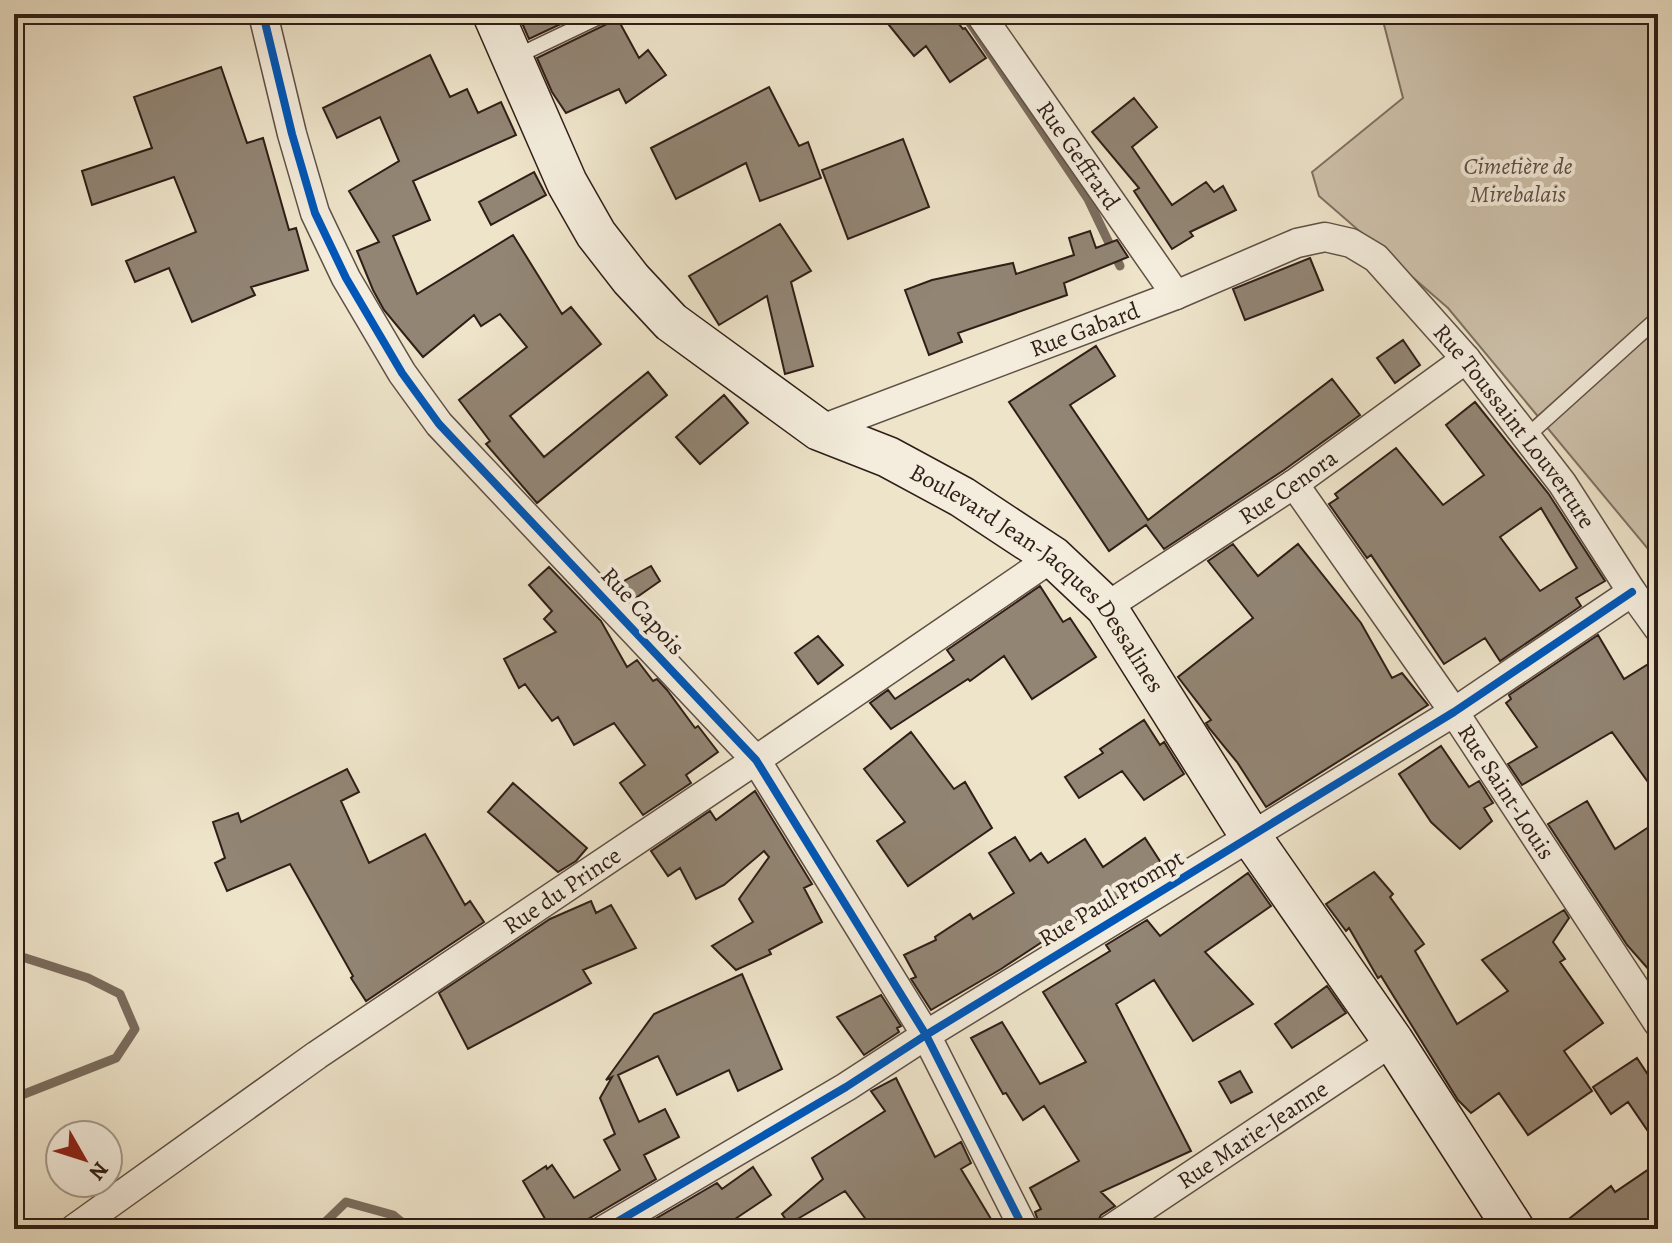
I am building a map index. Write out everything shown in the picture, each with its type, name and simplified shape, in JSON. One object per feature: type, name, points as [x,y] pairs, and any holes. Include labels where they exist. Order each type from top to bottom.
[{"type":"main road","name":"Boulevard Jean-Jacques Dessalines","points":[[493,14],[567,183],[596,234],[631,279],[671,322],[819,430],[888,457],[962,497],[1053,557],[1106,607],[1251,837],[1393,1041],[1514,1229]]},
{"type":"street","name":"Rue Capois","points":[[263,14],[315,213],[346,278],[402,373],[439,424],[756,760],[926,1035],[1024,1229]]},
{"type":"street","name":"Rue Geffrard","points":[[980,14],[1176,295]]},
{"type":"street","name":"Rue Gabard","points":[[819,430],[1176,295],[1297,243],[1325,237],[1351,243]]},
{"type":"street","name":"Rue Toussaint Louverture","points":[[1351,243],[1376,258],[1466,359],[1562,483],[1658,628]]},
{"type":"street","name":"Rue Cenora","points":[[1106,607],[1294,484],[1466,359]]},
{"type":"street","name":"Rue Saint-Louis","points":[[1294,484],[1454,712],[1658,1023]]},
{"type":"street","name":"Rue du Prince","points":[[74,1229],[317,1055],[1053,557]]},
{"type":"street","name":"Rue Paul Prompt","points":[[605,1229],[846,1087],[1454,712],[1632,592]]},
{"type":"street","name":"Rue Marie-Jeanne","points":[[1111,1229],[1393,1041]]},
{"type":"lane","points":[[513,58],[605,14]]},
{"type":"lane","points":[[1526,437],[1658,318]]},
{"type":"green space","name":"Cimetière de Mirebalais","points":[[1393,14],[1658,14],[1658,542],[1648,549],[1448,308],[1319,196],[1312,172],[1403,98],[1382,17]]},
{"type":"building","points":[[518,14],[582,14],[529,39]]},
{"type":"building","points":[[615,14],[639,58],[648,50],[666,75],[626,103],[619,89],[566,113],[552,92],[537,58],[609,23]]},
{"type":"building","points":[[880,14],[951,14],[986,58],[950,82],[926,46],[914,56]]},
{"type":"building","points":[[430,55],[450,97],[467,89],[478,113],[501,102],[516,135],[413,181],[430,220],[393,236],[417,294],[513,235],[562,314],[571,307],[601,344],[510,416],[544,457],[648,372],[667,395],[537,503],[486,444],[490,441],[459,400],[527,347],[500,314],[481,326],[474,315],[423,357],[384,310],[357,251],[379,242],[349,191],[399,161],[380,117],[337,138],[323,108]]},
{"type":"building","points":[[221,67],[247,143],[263,138],[289,230],[296,228],[308,270],[251,287],[255,295],[192,322],[169,268],[135,282],[126,261],[196,232],[174,177],[92,205],[82,171],[152,148],[134,97]]},
{"type":"building","points":[[769,87],[799,146],[808,142],[821,178],[760,201],[746,163],[676,199],[651,148]]},
{"type":"building","points":[[1134,98],[1157,127],[1132,147],[1172,205],[1206,182],[1214,192],[1223,186],[1236,210],[1190,232],[1193,236],[1172,249],[1134,191],[1139,188],[1092,132]]},
{"type":"building","points":[[903,139],[929,207],[848,239],[822,170]]},
{"type":"building","points":[[534,172],[546,195],[491,225],[479,202]]},
{"type":"building","points":[[780,224],[811,271],[791,282],[813,366],[785,374],[767,296],[719,325],[689,276]]},
{"type":"building","points":[[1090,231],[1096,248],[1117,240],[1128,257],[1064,283],[1067,295],[958,333],[962,342],[929,355],[905,290],[932,280],[1013,263],[1016,274],[1074,255],[1069,238]]},
{"type":"building","points":[[1310,258],[1323,290],[1245,320],[1233,289]]},
{"type":"building","points":[[1403,340],[1420,365],[1395,383],[1377,358]]},
{"type":"building","points":[[1096,346],[1115,376],[1070,405],[1148,520],[1332,379],[1360,415],[1284,470],[1164,549],[1146,525],[1109,551],[1009,402]]},
{"type":"building","points":[[724,395],[748,423],[700,464],[676,437]]},
{"type":"building","points":[[1475,402],[1548,493],[1605,581],[1576,598],[1581,606],[1500,661],[1485,638],[1444,664],[1371,555],[1367,558],[1329,504],[1338,498],[1335,494],[1396,448],[1443,505],[1484,475],[1446,425]],"holes":[[[1541,508],[1577,568],[1540,591],[1500,537]]]},
{"type":"building","points":[[1233,544],[1258,576],[1298,544],[1361,623],[1392,678],[1402,673],[1428,705],[1266,807],[1237,762],[1209,728],[1206,723],[1211,720],[1178,677],[1253,618],[1208,561]]},
{"type":"building","points":[[651,566],[660,581],[630,602],[615,586]]},
{"type":"building","points":[[549,567],[601,621],[627,667],[637,660],[653,681],[657,679],[667,690],[695,728],[698,726],[718,752],[686,775],[691,783],[643,815],[620,783],[645,765],[614,723],[574,745],[558,717],[552,721],[525,684],[519,688],[504,659],[556,632],[544,619],[552,611],[529,585]]},
{"type":"building","points":[[1040,586],[1063,622],[1070,618],[1096,657],[1032,699],[1004,656],[970,681],[968,679],[891,729],[870,703],[888,690],[895,699],[954,660],[947,650]]},
{"type":"building","points":[[1598,635],[1624,679],[1658,658],[1658,796],[1612,732],[1522,785],[1508,764],[1537,747],[1506,703],[1511,699],[1509,695]]},
{"type":"building","points":[[818,636],[843,665],[818,684],[795,653]]},
{"type":"building","points":[[1144,720],[1160,745],[1164,742],[1184,774],[1144,800],[1122,771],[1079,798],[1065,777],[1103,753],[1100,749]]},
{"type":"building","points":[[911,732],[954,789],[965,782],[992,828],[908,886],[877,841],[905,822],[864,769]]},
{"type":"building","points":[[1441,746],[1469,787],[1479,781],[1493,803],[1484,808],[1492,821],[1460,849],[1431,822],[1399,774]]},
{"type":"building","points":[[347,769],[359,792],[341,801],[369,863],[425,834],[465,905],[470,901],[484,922],[366,1001],[290,864],[227,891],[215,863],[225,858],[213,822],[238,813],[241,822]]},
{"type":"building","points":[[513,783],[587,848],[576,861],[558,872],[488,812]]},
{"type":"building","points":[[755,791],[812,884],[804,888],[822,922],[769,950],[771,954],[736,970],[712,946],[753,922],[739,899],[769,857],[764,851],[724,885],[696,899],[680,868],[668,876],[651,851],[710,811],[716,820]]},
{"type":"building","points":[[1587,801],[1615,849],[1658,821],[1658,980],[1627,945],[1548,824]]},
{"type":"building","points":[[1015,837],[1030,861],[1041,853],[1048,863],[1085,839],[1103,867],[1145,838],[1165,869],[1088,916],[1086,913],[931,1010],[911,979],[916,977],[904,955],[936,940],[935,937],[970,914],[973,919],[1014,893],[989,853]]},
{"type":"building","points":[[1374,872],[1393,894],[1390,897],[1424,944],[1415,951],[1457,1024],[1508,991],[1482,960],[1564,910],[1569,918],[1553,942],[1565,959],[1560,962],[1603,1023],[1564,1051],[1592,1091],[1528,1135],[1499,1093],[1471,1113],[1458,1100],[1349,928],[1346,931],[1326,904]]},
{"type":"building","points":[[1248,873],[1271,906],[1205,952],[1253,1004],[1193,1041],[1154,980],[1116,1004],[1191,1151],[1101,1192],[1115,1206],[1101,1215],[1094,1229],[1041,1229],[1035,1212],[1041,1209],[1030,1188],[1079,1161],[1044,1106],[1023,1120],[1006,1093],[1003,1094],[971,1038],[1002,1022],[1040,1084],[1086,1062],[1043,992],[1110,951],[1106,945],[1147,920],[1160,936]]},
{"type":"building","points":[[591,901],[596,913],[611,905],[636,948],[583,970],[591,983],[468,1049],[439,993],[550,919]]},
{"type":"building","points":[[742,974],[782,1069],[738,1091],[729,1070],[677,1095],[658,1056],[618,1075],[639,1122],[665,1109],[679,1137],[644,1155],[656,1179],[571,1229],[551,1229],[523,1181],[552,1165],[574,1198],[620,1170],[604,1140],[615,1134],[600,1098],[612,1077],[606,1080],[654,1014]]},
{"type":"building","points":[[1327,986],[1346,1013],[1292,1048],[1275,1024]]},
{"type":"building","points":[[881,995],[901,1026],[897,1028],[899,1032],[864,1055],[837,1017]]},
{"type":"building","points":[[1637,1058],[1658,1090],[1658,1146],[1628,1102],[1611,1114],[1593,1087]]},
{"type":"building","points":[[1240,1071],[1252,1092],[1231,1103],[1219,1082]]},
{"type":"building","points":[[896,1078],[935,1157],[961,1142],[971,1163],[961,1169],[997,1229],[873,1229],[845,1191],[789,1224],[782,1214],[823,1179],[812,1158],[885,1111],[871,1091]]},
{"type":"building","points":[[1658,1163],[1658,1229],[1556,1229],[1611,1186],[1615,1192]]},
{"type":"building","points":[[753,1167],[771,1195],[720,1229],[638,1229],[717,1183],[722,1189]]},
{"type":"waterway","points":[[964,14],[1088,199],[1120,266]]},
{"type":"waterway","points":[[14,951],[16,955],[88,978],[120,994],[135,1029],[116,1058],[14,1098]]},
{"type":"waterway","points":[[318,1229],[346,1202],[393,1215],[410,1229]]},
{"type":"cycle path","points":[[263,14],[315,213],[346,278],[402,373],[439,424],[756,760],[926,1035],[1024,1229]]},
{"type":"cycle path","points":[[605,1229],[846,1087],[1454,712],[1632,592]]}]
